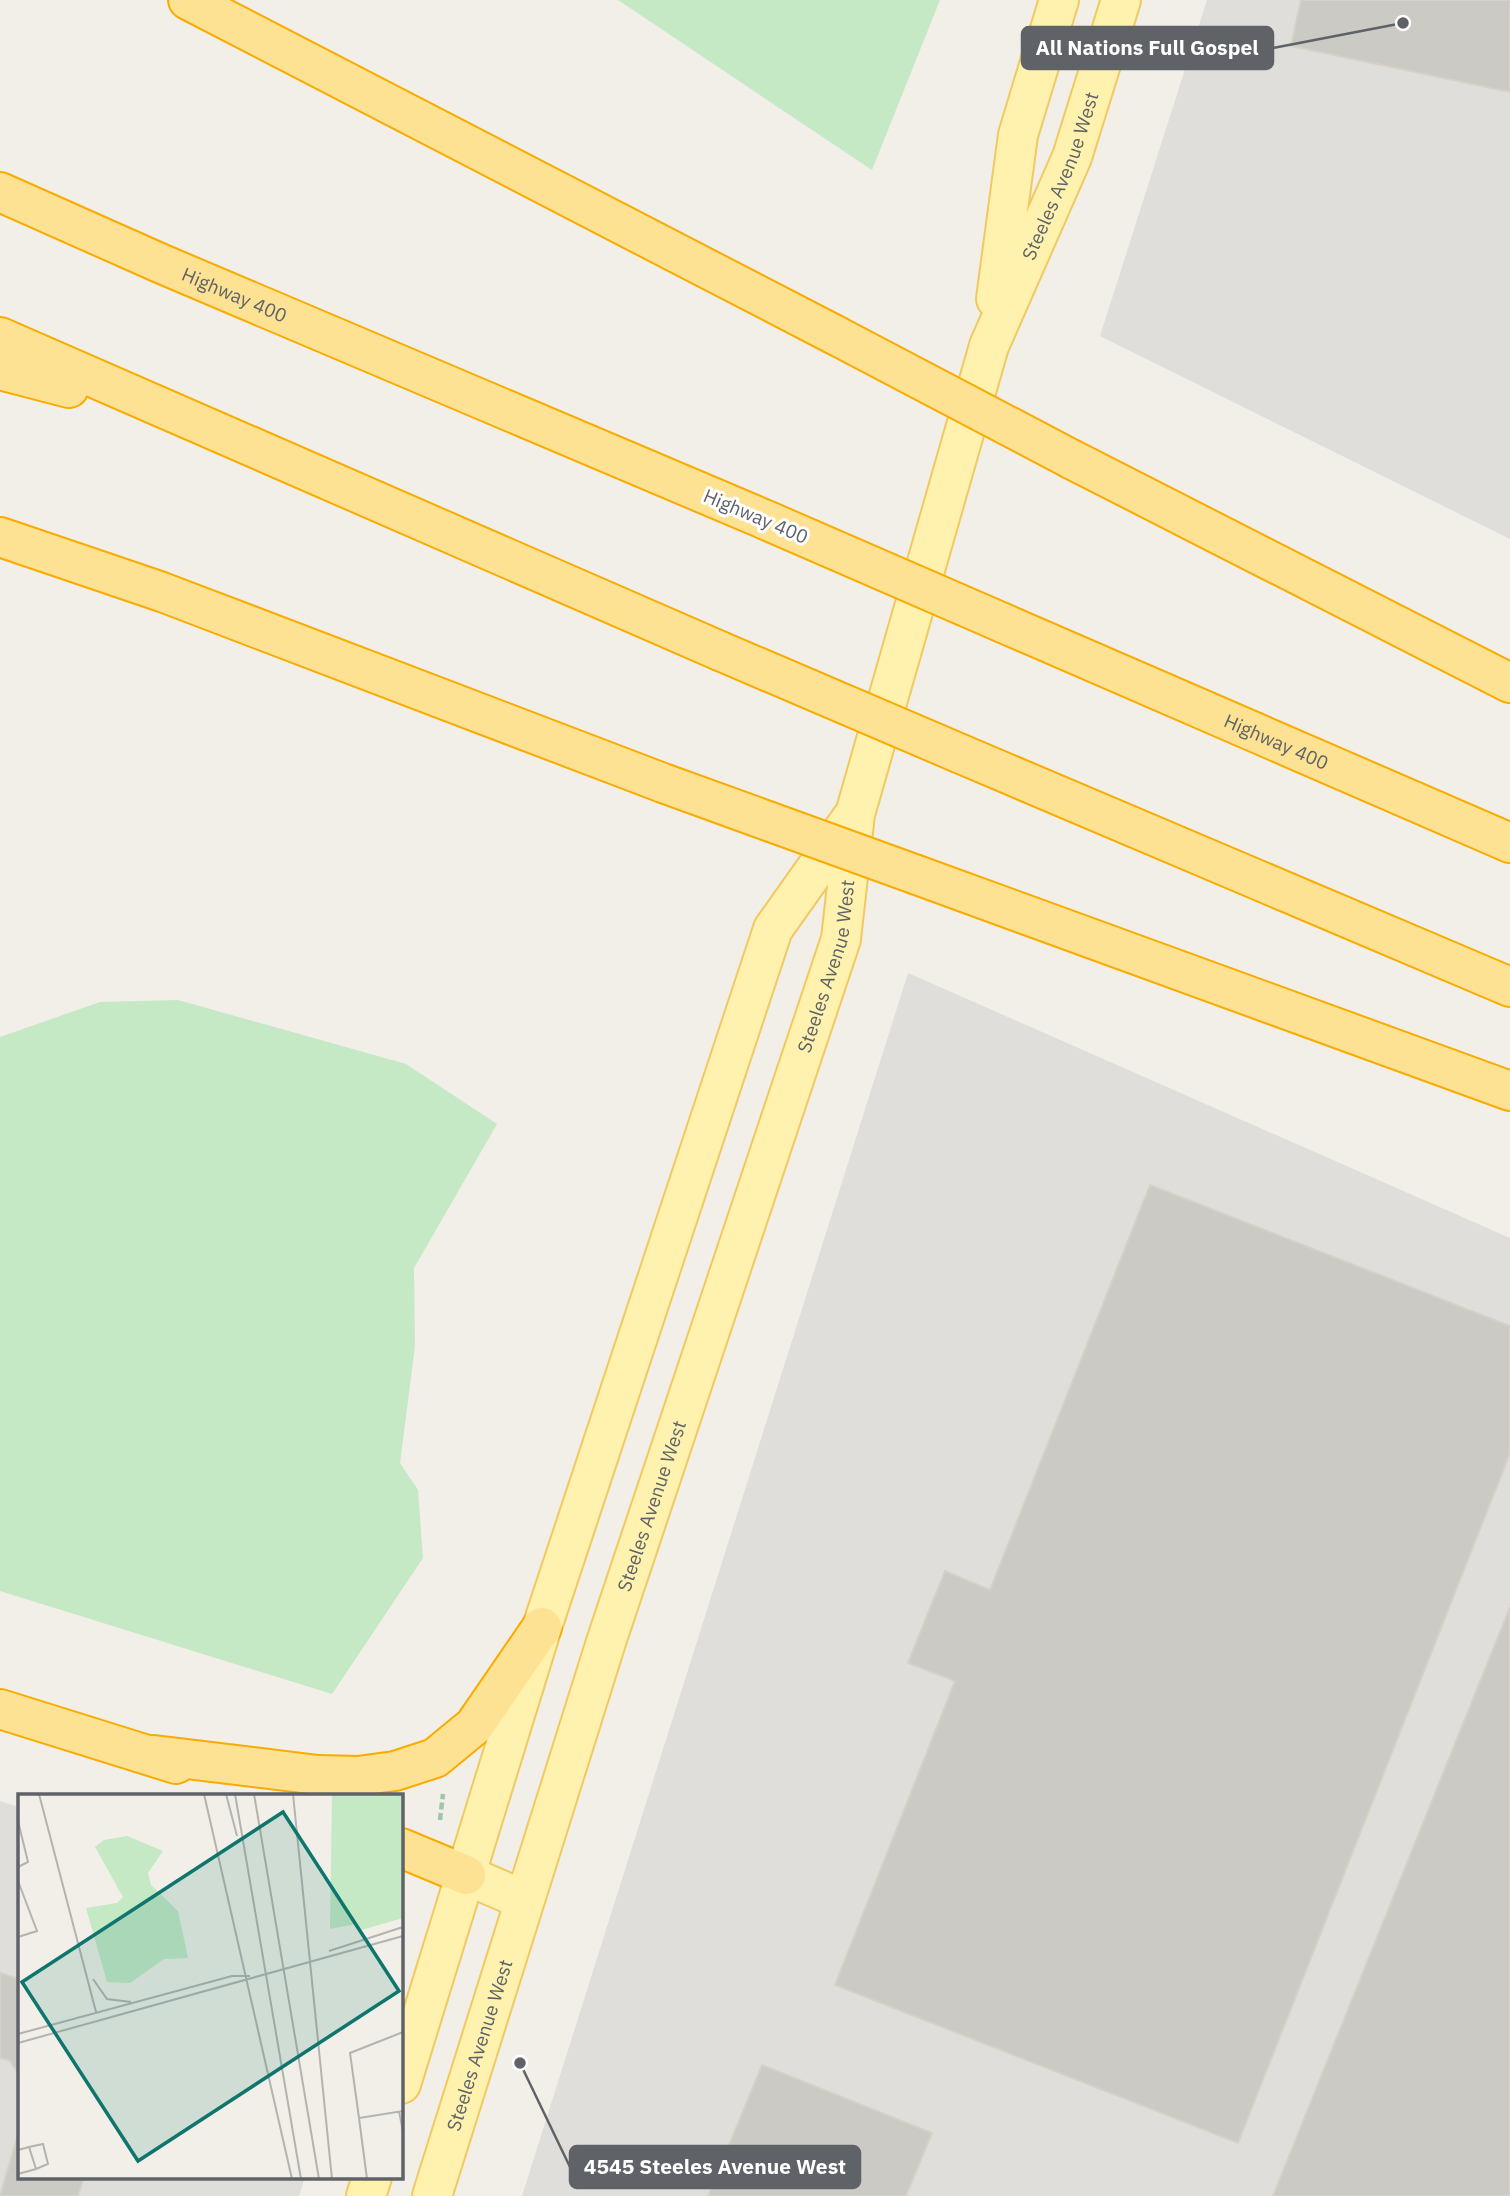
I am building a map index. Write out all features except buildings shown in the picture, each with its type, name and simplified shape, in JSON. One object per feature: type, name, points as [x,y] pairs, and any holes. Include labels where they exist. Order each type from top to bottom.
[{"type":"highway","points":[[188,0],[1071,459],[1510,683]]},
{"type":"highway","points":[[0,173],[162,264]]},
{"type":"highway","name":"Highway 400","points":[[0,192],[1510,843]]},
{"type":"highway","points":[[0,337],[720,651],[1510,987]]},
{"type":"highway","points":[[0,370],[180,416]]},
{"type":"highway","points":[[0,537],[162,592],[663,783],[1510,1091]]},
{"type":"highway","points":[[154,1755],[318,1775],[358,1776],[395,1771],[435,1758],[474,1726],[542,1627]]},
{"type":"highway","points":[[0,1709],[154,1755],[257,1794]]},
{"type":"highway","points":[[402,1848],[467,1875]]},
{"type":"main road","name":"Steeles Avenue West","points":[[989,346],[1017,135],[1059,0]]},
{"type":"main road","name":"Steeles Avenue West","points":[[432,2196],[606,1642],[841,939],[855,814],[989,346],[1072,158],[1121,0]]},
{"type":"main road","name":"Steeles Avenue West","points":[[402,2081],[542,1627],[773,929],[855,814]]},
{"type":"main road","points":[[467,1875],[524,1900]]},
{"type":"main road","points":[[366,2196],[372,2178]]},
{"type":"path","points":[[438,1828],[444,1802],[443,1789]]},
{"type":"shaded area","points":[[1207,0],[1510,0],[1510,539],[1100,336]]},
{"type":"shaded area","points":[[908,973],[1510,1238],[1510,2196],[522,2196]]},
{"type":"shaded area","points":[[0,1801],[18,1807],[18,2178],[305,2178],[299,2196],[0,2196]]},
{"type":"green space","points":[[618,0],[940,0],[872,170]]},
{"type":"green space","points":[[178,1000],[406,1064],[497,1124],[414,1268],[415,1346],[400,1463],[418,1490],[423,1558],[332,1694],[0,1591],[0,1037],[100,1002]]},
{"type":"place","name":"All Nations Full Gospel","points":[[1403,23]]},
{"type":"place","name":"4545 Steeles Avenue West","points":[[520,2063]]}]
